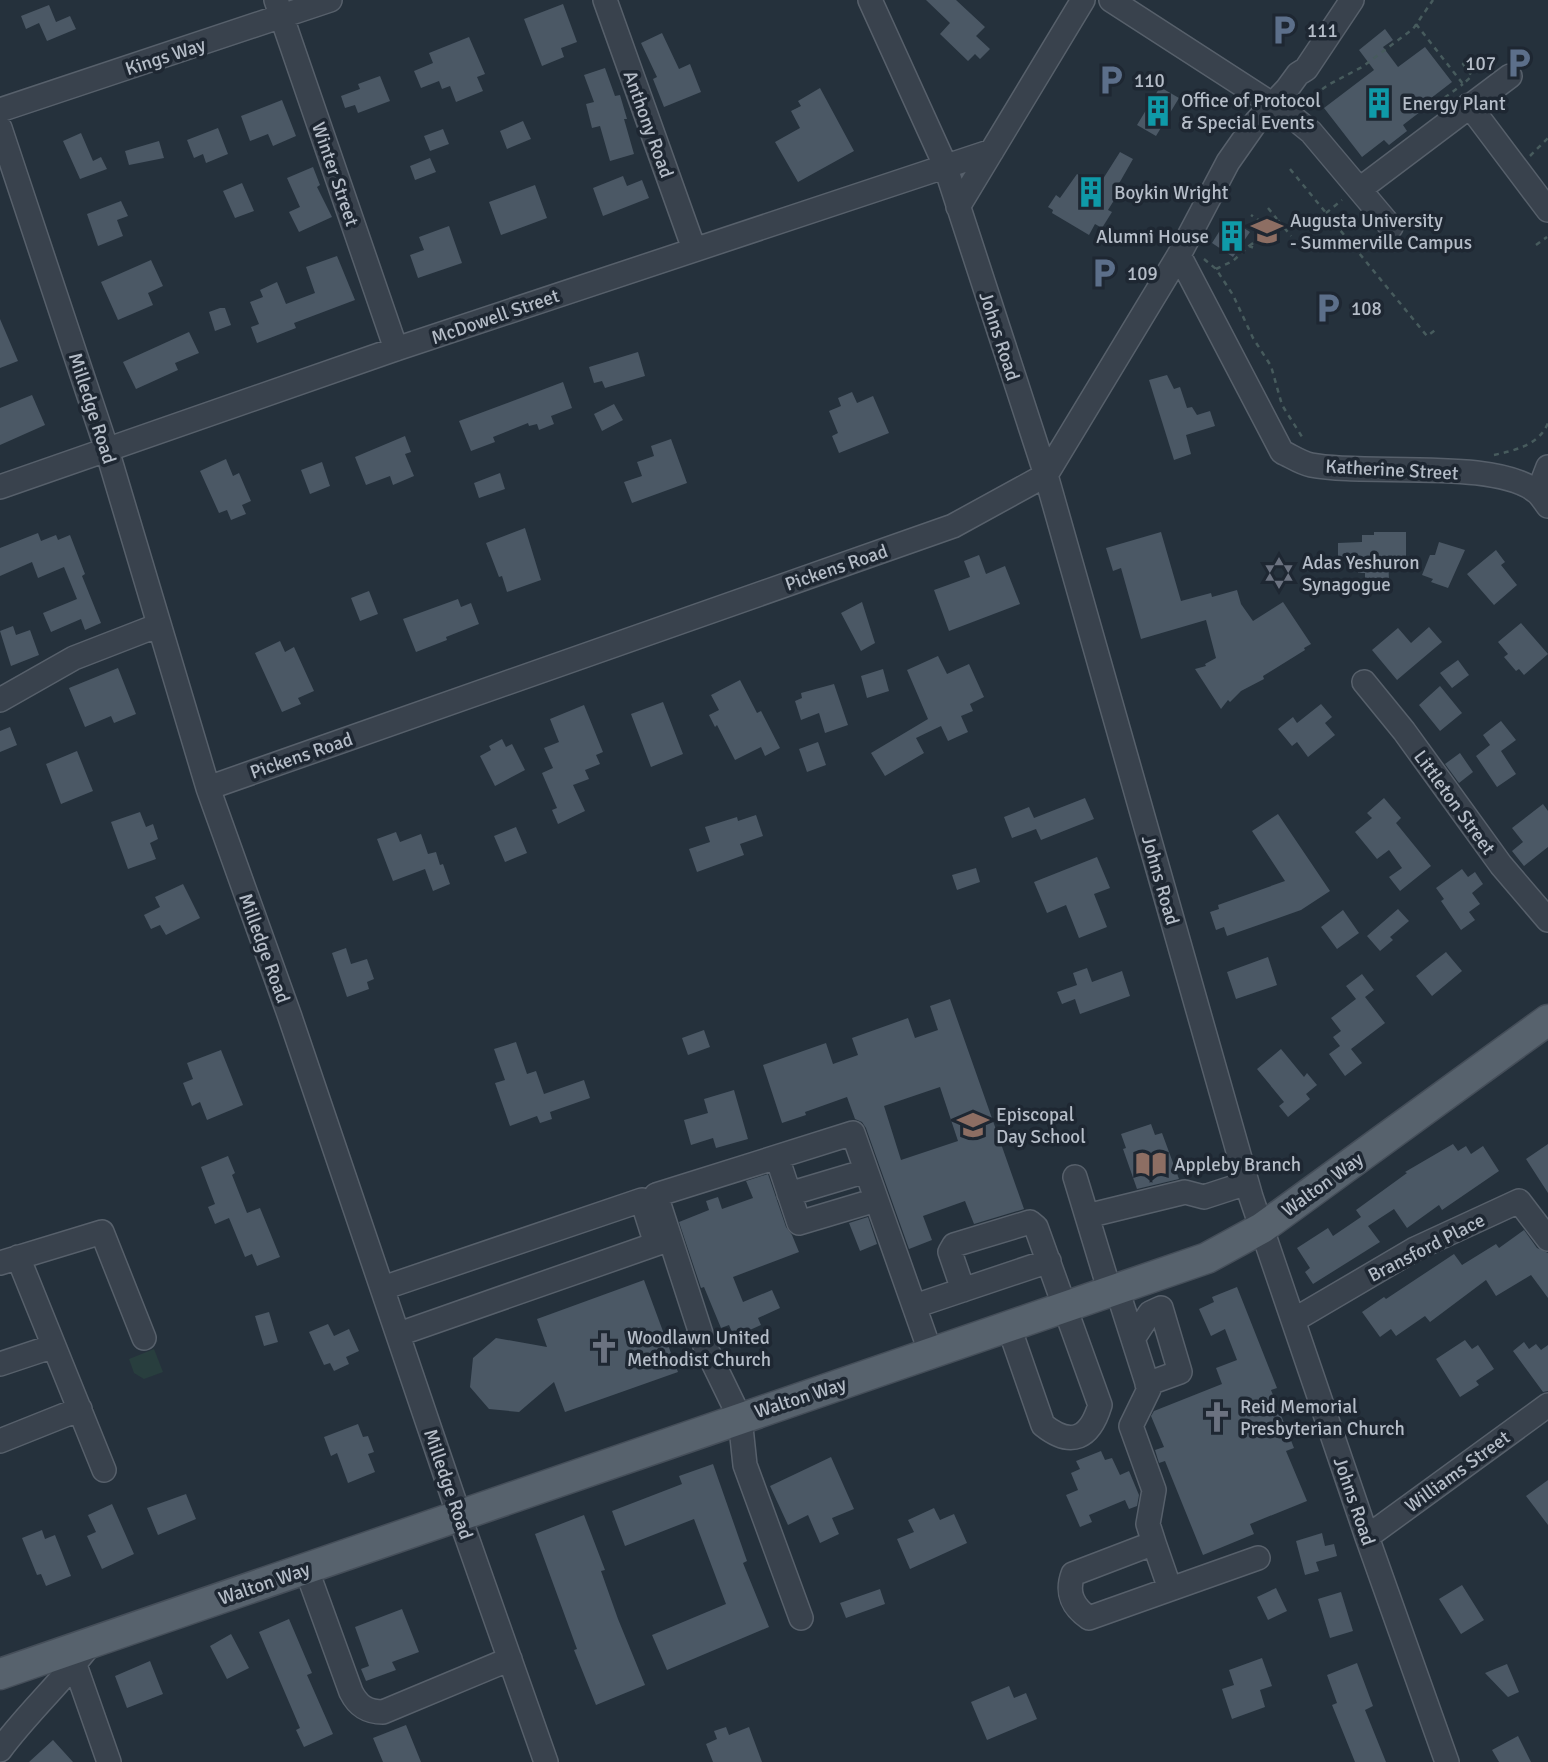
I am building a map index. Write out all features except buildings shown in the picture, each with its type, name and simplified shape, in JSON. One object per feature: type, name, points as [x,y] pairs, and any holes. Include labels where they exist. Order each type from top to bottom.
[{"type":"main road","name":"Walton Way","points":[[0,1674],[83,1654],[306,1568],[1207,1258],[1262,1228],[1548,1020]]},
{"type":"street","name":"Kings Way","points":[[0,110],[279,9],[330,0]]},
{"type":"street","name":"Anthony Road","points":[[605,0],[694,249]]},
{"type":"street","name":"Johns Road","points":[[870,0],[945,165],[1046,475],[1247,1183],[1367,1537],[1447,1762]]},
{"type":"street","points":[[958,207],[1083,0]]},
{"type":"street","points":[[1111,0],[1311,132],[1391,226]]},
{"type":"street","points":[[1046,475],[1190,255],[1228,162],[1256,122],[1298,74],[1306,69],[1352,0]]},
{"type":"street","name":"Winter Street","points":[[279,9],[396,349]]},
{"type":"street","points":[[1360,189],[1466,94],[1510,76]]},
{"type":"street","points":[[1466,94],[1545,220]]},
{"type":"street","name":"Milledge Road","points":[[0,128],[107,450],[208,788],[546,1762]]},
{"type":"street","name":"McDowell Street","points":[[0,487],[396,349],[992,151]]},
{"type":"street","name":"Katherine Street","points":[[1190,255],[1282,452],[1308,464],[1341,468],[1492,475],[1527,486],[1543,499]]},
{"type":"street","points":[[1543,499],[1548,467]]},
{"type":"street","name":"Pickens Road","points":[[208,788],[953,526],[1046,475]]},
{"type":"street","points":[[0,700],[74,658],[159,625]]},
{"type":"street","name":"Littleton Street","points":[[1364,682],[1404,731],[1501,865],[1548,920]]},
{"type":"street","points":[[383,1288],[649,1197],[853,1133],[930,1354]]},
{"type":"street","points":[[777,1157],[799,1223],[876,1200]]},
{"type":"street","points":[[789,1194],[866,1171]]},
{"type":"street","points":[[1075,1177],[1149,1390],[1131,1426],[1154,1490],[1148,1524],[1170,1589]]},
{"type":"street","points":[[1087,1216],[1185,1192],[1204,1197],[1247,1183]]},
{"type":"street","points":[[399,1334],[656,1244],[649,1197]]},
{"type":"street","points":[[649,1197],[705,1346],[740,1418],[745,1465],[801,1618]]},
{"type":"street","name":"Bransford Place","points":[[1294,1320],[1415,1249],[1519,1201],[1548,1239]]},
{"type":"street","points":[[962,1290],[950,1252],[954,1245],[1030,1222],[1036,1227],[1100,1405],[1094,1424],[1083,1434],[1070,1438],[1055,1434],[1043,1425],[1009,1326]]},
{"type":"street","points":[[104,1470],[54,1346],[9,1260],[102,1232],[144,1338]]},
{"type":"street","points":[[915,1306],[1049,1261]]},
{"type":"street","points":[[1133,1339],[1150,1313],[1161,1308],[1180,1372],[1147,1384]]},
{"type":"street","points":[[0,1364],[54,1346]]},
{"type":"street","name":"Williams Street","points":[[1367,1537],[1548,1405]]},
{"type":"street","points":[[0,1441],[80,1409]]},
{"type":"street","points":[[1154,1543],[1073,1574],[1068,1588],[1076,1610],[1089,1618],[1258,1558]]},
{"type":"street","points":[[306,1568],[351,1692],[356,1702],[364,1708],[383,1712],[510,1659]]},
{"type":"street","points":[[0,1750],[83,1654]]},
{"type":"street","points":[[83,1654],[108,1762]]},
{"type":"path","points":[[1304,107],[1304,102],[1328,85],[1362,67],[1413,29],[1433,0]]},
{"type":"path","points":[[1416,24],[1466,94]]},
{"type":"path","points":[[1466,94],[1472,76],[1463,64],[1469,59]]},
{"type":"path","points":[[1435,111],[1432,107],[1466,94]]},
{"type":"path","points":[[1524,161],[1548,138]]},
{"type":"path","points":[[1290,169],[1427,336],[1438,328]]},
{"type":"path","points":[[1268,208],[1291,236]]},
{"type":"path","points":[[1251,215],[1260,221],[1263,230]]},
{"type":"path","points":[[1216,269],[1233,261],[1277,219]]},
{"type":"path","points":[[1536,245],[1548,237],[1545,220]]},
{"type":"path","points":[[1250,246],[1257,249]]},
{"type":"path","points":[[1190,255],[1216,269],[1225,280],[1248,322],[1253,338],[1271,366],[1282,405],[1297,431],[1311,445]]},
{"type":"path","points":[[1495,455],[1516,450],[1537,440],[1543,435],[1548,423]]},
{"type":"green space","points":[[154,1349],[163,1372],[144,1379],[134,1373],[129,1359]]},
{"type":"place","name":"111","points":[[1284,30]]},
{"type":"place","name":"107","points":[[1519,63]]},
{"type":"place","name":"110","points":[[1111,80]]},
{"type":"place","name":"Energy Plant","points":[[1379,103]]},
{"type":"place","name":"Office of Protocol & Special Events","points":[[1158,111]]},
{"type":"place","name":"Boykin Wright","points":[[1091,192]]},
{"type":"place","name":"Augusta University - Summerville Campus","points":[[1267,231]]},
{"type":"place","name":"Alumni House","points":[[1232,236]]},
{"type":"place","name":"109","points":[[1104,273]]},
{"type":"place","name":"108","points":[[1328,308]]},
{"type":"place","name":"Adas Yeshuron Synagogue","points":[[1279,573]]},
{"type":"place","name":"Episcopal Day School","points":[[973,1125]]},
{"type":"place","name":"Appleby Branch","points":[[1151,1164]]},
{"type":"place","name":"Woodlawn United Methodist Church","points":[[604,1348]]},
{"type":"place","name":"Reid Memorial Presbyterian Church","points":[[1217,1417]]}]
